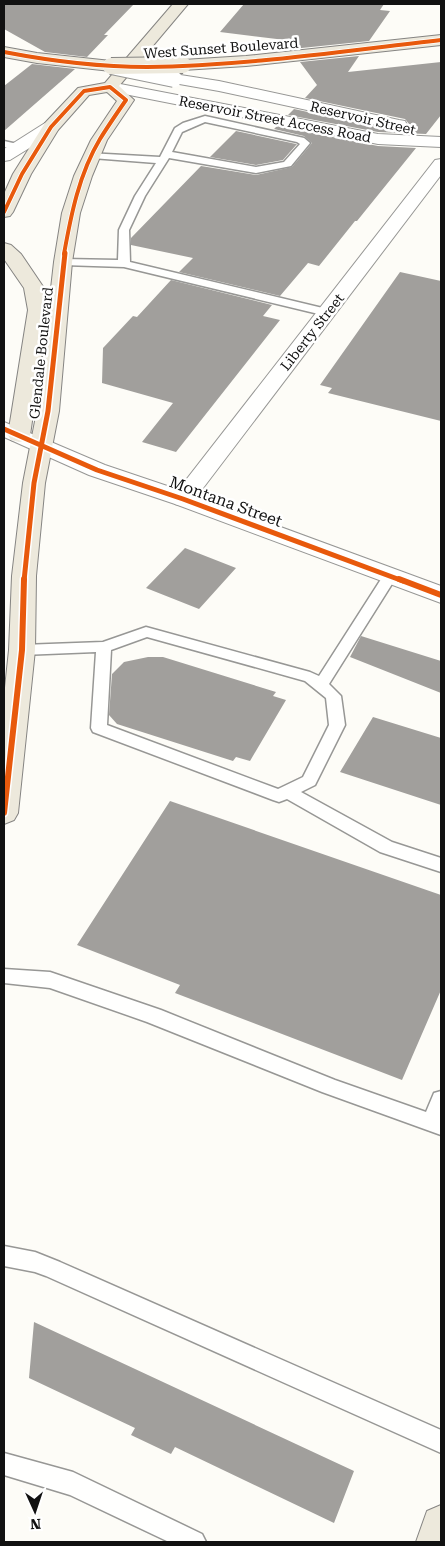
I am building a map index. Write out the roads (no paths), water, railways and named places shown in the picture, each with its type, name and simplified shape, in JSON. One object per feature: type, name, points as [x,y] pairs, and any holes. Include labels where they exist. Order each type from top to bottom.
[{"type":"main road","points":[[4,212],[22,174],[51,127],[84,91],[110,87],[181,4]]},
{"type":"main road","name":"West Sunset Boulevard","points":[[4,52],[111,66],[183,65],[246,61],[441,40]]},
{"type":"main road","name":"Glendale Boulevard","points":[[4,813],[22,650],[24,576],[34,484],[48,411],[63,262],[71,213],[92,155],[111,121],[126,100],[110,87]]},
{"type":"main road","points":[[4,249],[14,258],[34,288],[38,310],[11,432]]},
{"type":"main road","points":[[436,1542],[441,1525]]},
{"type":"street","name":"Reservoir Street","points":[[246,61],[250,82],[258,88],[284,99]]},
{"type":"street","name":"Reservoir Street","points":[[111,66],[174,80],[219,86],[284,99],[406,126],[441,138]]},
{"type":"street","name":"Reservoir Street Access Road","points":[[110,87],[208,113],[378,139],[441,142]]},
{"type":"street","points":[[9,149],[51,127]]},
{"type":"street","name":"Liberty Street","points":[[183,499],[441,164]]},
{"type":"street","name":"Montana Street","points":[[11,432],[42,444],[97,470],[183,499],[441,595]]},
{"type":"lane","points":[[92,155],[164,157],[256,170],[287,164],[305,143],[208,113],[178,130],[164,157],[140,196],[124,230],[124,264]]},
{"type":"lane","points":[[63,262],[124,264],[327,312]]},
{"type":"lane","points":[[320,686],[390,576]]},
{"type":"lane","points":[[22,650],[104,647],[146,632],[310,677],[333,696],[336,725],[308,781],[279,796],[99,728],[104,647]]},
{"type":"lane","points":[[288,792],[386,847],[441,865]]},
{"type":"lane","points":[[4,976],[50,980],[154,1016],[329,1086],[436,1124],[441,1099]]},
{"type":"lane","points":[[4,1256],[35,1262],[54,1269],[441,1442]]},
{"type":"lane","points":[[4,1464],[73,1484],[194,1542]]}]
